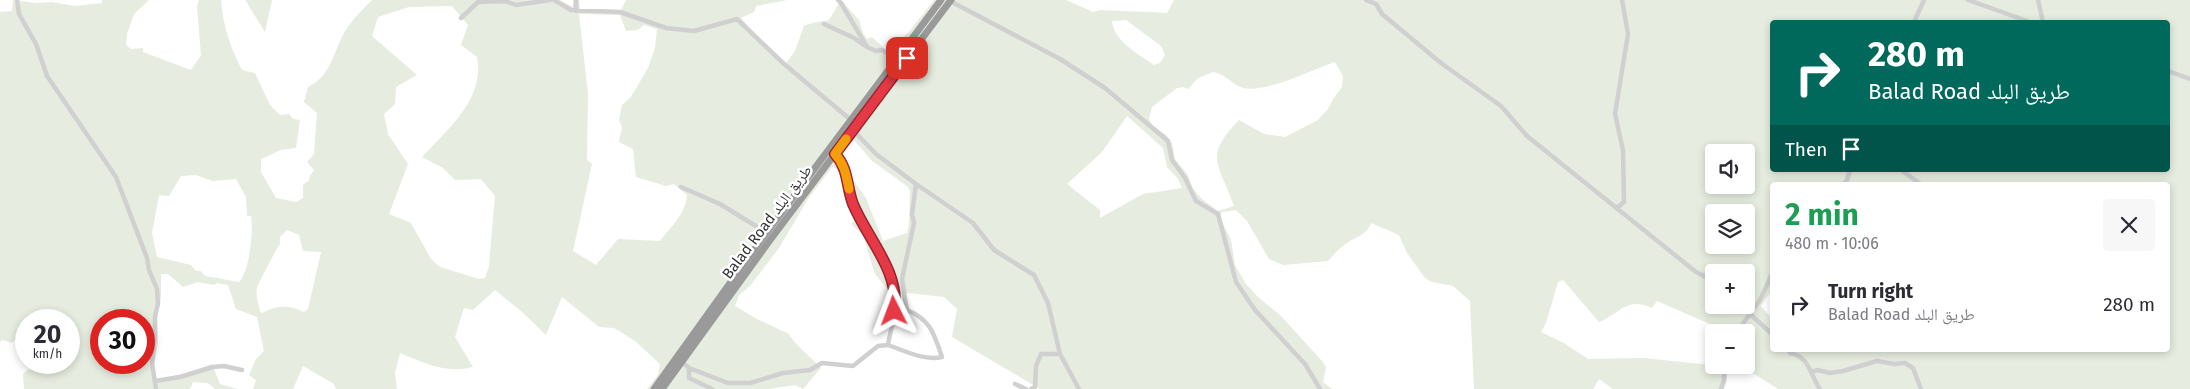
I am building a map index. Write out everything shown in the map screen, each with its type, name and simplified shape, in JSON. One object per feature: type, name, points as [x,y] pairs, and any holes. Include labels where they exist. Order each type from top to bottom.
[{"type":"highway","name":"Balad Road طريق البلد","points":[[662,389],[679,359],[764,236],[941,0]]},
{"type":"highway","name":"Balad Road طريق البلد","points":[[654,389],[679,359],[835,154],[950,0]]},
{"type":"street","points":[[17,0],[19,14],[36,44],[47,76],[116,177],[126,202],[157,289],[156,336],[152,363],[156,389]]},
{"type":"street","points":[[461,18],[478,2],[505,1],[516,5],[550,0]]},
{"type":"street","points":[[554,0],[576,11],[620,12],[666,28],[694,31],[736,19],[784,64],[851,120]]},
{"type":"street","points":[[576,0],[576,11]]},
{"type":"street","points":[[838,0],[842,3],[867,47]]},
{"type":"street","points":[[950,0],[1060,59],[1105,88],[1168,141],[1172,160],[1185,178],[1196,201],[1218,214],[1236,282],[1255,310],[1305,364],[1320,389]]},
{"type":"street","points":[[1366,0],[1376,4],[1382,14],[1441,63],[1501,106],[1528,136],[1696,272],[1705,276]]},
{"type":"street","points":[[1617,208],[1624,202],[1623,150],[1615,114],[1628,34],[1622,0]]},
{"type":"street","points":[[1915,20],[1924,0]]},
{"type":"street","points":[[1968,0],[2024,20]]},
{"type":"street","points":[[2038,0],[2042,20]]},
{"type":"street","points":[[824,24],[854,38],[867,47],[876,51],[882,50],[897,59]]},
{"type":"street","points":[[2170,72],[2190,79]]},
{"type":"street","points":[[853,130],[876,154],[973,223],[994,250],[1034,275],[1048,303],[1060,354],[1079,389]]},
{"type":"street","points":[[835,154],[842,162],[853,204],[876,245],[892,283],[896,302],[888,345]]},
{"type":"street","points":[[1904,172],[1918,182]]},
{"type":"street","points":[[679,359],[689,368],[728,383],[750,383],[784,373],[810,370],[822,363],[853,366],[878,346],[888,345],[901,351],[933,359],[942,357],[933,330],[921,316],[907,310],[902,279],[914,223],[912,214],[916,184]]},
{"type":"street","points":[[681,187],[720,204],[759,228],[764,236]]},
{"type":"street","points":[[1755,306],[1760,300],[1770,278]]},
{"type":"street","points":[[1752,314],[1770,332]]},
{"type":"street","points":[[1790,352],[1801,355],[1820,389]]},
{"type":"street","points":[[1031,389],[1035,387],[1036,366],[1041,354],[1060,354]]},
{"type":"street","points":[[1812,372],[1817,370],[1830,373],[1844,371],[1877,361],[1894,364],[1905,363],[1913,368],[1921,389]]},
{"type":"street","points":[[155,381],[186,376],[213,367],[224,366],[242,370]]},
{"type":"street","points":[[689,368],[689,378],[712,389]]},
{"type":"street","points":[[1721,389],[1724,374]]},
{"type":"street","points":[[1016,384],[1026,389]]},
{"type":"shaded area","points":[[13,0],[36,3],[52,2],[75,6],[102,3],[102,0],[149,0],[134,14],[127,34],[126,45],[131,49],[143,48],[143,52],[191,70],[201,55],[197,6],[199,0],[221,0],[223,19],[228,36],[242,70],[255,73],[270,105],[280,115],[289,114],[293,119],[300,120],[296,148],[281,150],[261,159],[261,172],[276,198],[296,202],[303,198],[303,185],[309,180],[314,170],[307,162],[314,154],[317,113],[304,102],[308,87],[322,77],[347,29],[372,0],[559,0],[573,7],[573,0],[579,0],[580,9],[621,10],[626,0],[787,0],[756,6],[754,12],[741,18],[759,39],[786,63],[795,51],[804,26],[829,20],[841,0],[859,20],[867,39],[872,37],[886,50],[908,33],[934,0],[1066,0],[1093,12],[1100,10],[1167,13],[1174,0],[2190,0],[2190,389],[1778,389],[1754,374],[1755,324],[1710,324],[1657,301],[1652,308],[1636,304],[1629,305],[1599,322],[1563,280],[1558,282],[1546,323],[1541,332],[1564,343],[1588,359],[1644,358],[1705,364],[1705,374],[1727,374],[1724,389],[1613,389],[1599,379],[1593,389],[1474,389],[1470,301],[1453,286],[1432,282],[1425,278],[1407,253],[1399,235],[1371,223],[1366,231],[1347,243],[1328,261],[1283,265],[1269,259],[1247,221],[1236,210],[1222,212],[1219,216],[1231,240],[1235,265],[1246,284],[1259,298],[1280,315],[1322,361],[1326,367],[1323,382],[1332,389],[1040,389],[952,337],[957,309],[944,297],[889,291],[875,274],[863,235],[851,224],[856,220],[846,204],[841,176],[837,169],[832,167],[808,199],[779,248],[750,286],[739,295],[735,306],[789,334],[798,346],[821,368],[803,389],[795,385],[769,389],[647,389],[658,375],[660,364],[635,341],[614,328],[599,327],[562,297],[546,335],[495,290],[473,310],[464,308],[455,337],[473,367],[463,369],[444,368],[427,364],[400,353],[395,373],[397,389],[336,389],[334,384],[303,366],[293,389],[253,389],[256,380],[249,375],[256,359],[264,351],[257,317],[236,309],[228,285],[198,282],[183,287],[168,274],[161,274],[161,297],[157,318],[158,342],[155,361],[155,309],[90,309],[90,374],[155,374],[155,371],[157,379],[187,373],[212,364],[220,384],[238,389],[215,389],[208,383],[193,382],[190,389],[24,389],[23,374],[80,374],[80,309],[15,309],[15,340],[12,343],[2,340],[0,343],[0,12],[12,11]],"holes":[[[452,6],[468,25],[461,45],[477,57],[478,72],[470,100],[453,124],[422,157],[443,168],[455,180],[481,179],[495,196],[489,266],[485,278],[479,279],[440,267],[431,259],[411,223],[389,214],[408,164],[388,134],[384,114],[395,104],[396,87],[417,75],[372,36],[378,17],[409,7]],[[579,14],[620,15],[626,31],[638,30],[644,25],[657,29],[655,48],[648,68],[631,97],[622,105],[619,120],[622,127],[619,142],[633,149],[636,177],[666,186],[674,184],[687,195],[686,202],[681,214],[660,241],[618,239],[596,265],[573,251],[592,164],[587,160],[588,94]],[[1126,20],[1161,46],[1165,55],[1160,63],[1154,65],[1128,47],[1117,35],[1112,21]],[[1335,62],[1343,76],[1342,87],[1328,109],[1318,120],[1285,137],[1264,134],[1239,120],[1228,133],[1217,153],[1217,162],[1234,206],[1218,211],[1202,199],[1193,189],[1188,175],[1175,159],[1172,143],[1166,135],[1152,125],[1149,119],[1152,107],[1177,88],[1183,87],[1188,89],[1198,78],[1213,72],[1222,75],[1240,87],[1253,89],[1276,84]],[[1127,116],[1163,148],[1167,167],[1178,179],[1182,188],[1143,194],[1100,218],[1100,210],[1067,184],[1102,152]],[[854,140],[871,160],[908,187],[910,191],[910,212],[907,233],[883,241],[866,198],[851,177],[841,151]],[[196,175],[212,181],[236,179],[246,197],[247,216],[251,216],[252,222],[251,240],[246,270],[239,282],[205,276],[201,271],[196,271],[191,265],[157,257],[152,233],[159,195],[169,196],[181,176]],[[287,230],[299,235],[303,251],[321,252],[308,309],[304,312],[283,307],[260,312],[257,288],[280,244],[280,237]]]},
{"type":"shaded area","points":[[245,0],[272,0],[265,32]]},
{"type":"slow traffic","points":[[846,139],[835,154],[842,162],[846,172],[849,189]]},
{"type":"route","points":[[894,311],[896,302],[888,270],[853,204],[846,172],[842,162],[835,154],[907,58]]}]
